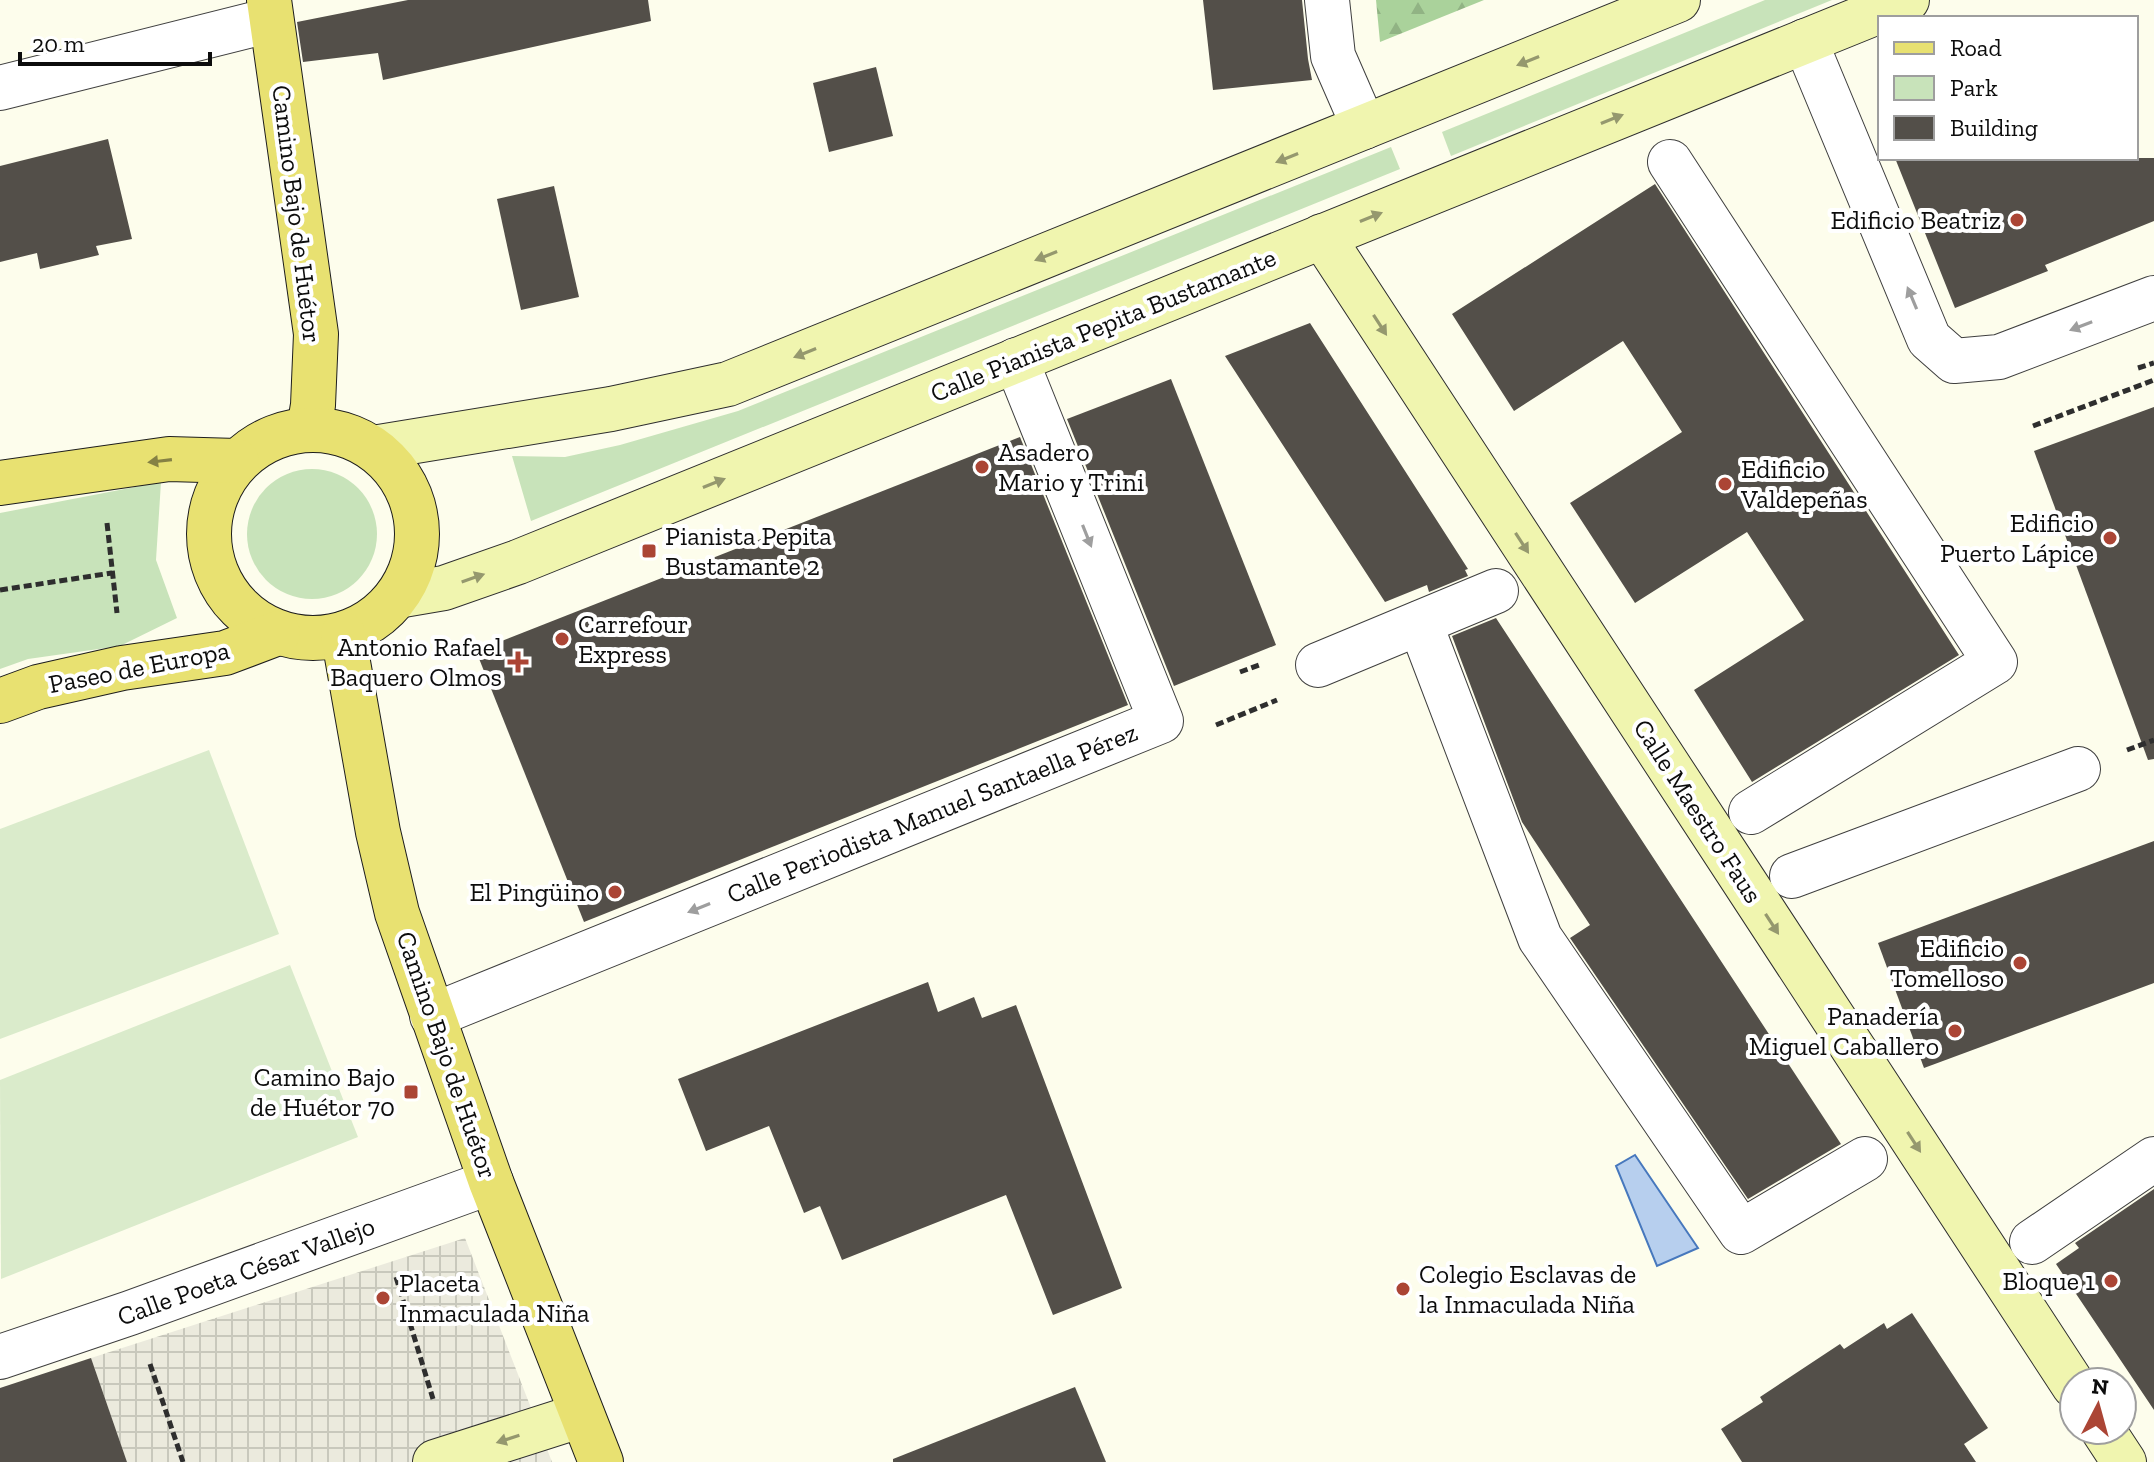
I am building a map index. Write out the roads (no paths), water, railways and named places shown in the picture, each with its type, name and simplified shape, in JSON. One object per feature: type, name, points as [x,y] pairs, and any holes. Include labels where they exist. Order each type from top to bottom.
[{"type":"main road","points":[[373,448],[611,409],[728,384],[1678,0]]},
{"type":"main road","name":"Calle Pianista Pepita Bustamante","points":[[397,596],[444,588],[518,562],[1907,0]]},
{"type":"main road","name":"Camino Bajo de Huétor","points":[[270,10],[316,334],[309,429]]},
{"type":"main road","name":"Calle Maestro Faus","points":[[1322,236],[2061,1366]]},
{"type":"main road","points":[[309,429],[331,430],[373,448],[402,478],[416,518],[418,538],[415,559],[397,596],[375,617],[343,634],[310,638],[278,633],[257,623],[224,590],[213,568],[208,547],[208,523],[223,479],[237,461],[258,444],[282,434],[309,429]]},
{"type":"main road","points":[[0,483],[169,459],[237,461]]},
{"type":"main road","name":"Paseo de Europa","points":[[0,701],[38,687],[122,668],[225,653],[278,633]]},
{"type":"main road","name":"Camino Bajo de Huétor","points":[[343,634],[378,832],[397,913],[491,1182],[601,1462]]},
{"type":"main road","points":[[435,1462],[582,1415]]},
{"type":"street","points":[[1327,0],[1333,56],[1364,127]]},
{"type":"street","points":[[0,88],[270,10]]},
{"type":"street","points":[[1805,41],[1929,339],[1954,361],[1999,357],[2154,298]]},
{"type":"street","points":[[1670,162],[1995,662],[1751,812]]},
{"type":"street","name":"Calle Periodista Manuel Santaella Pérez","points":[[432,1016],[1161,721],[1016,360]]},
{"type":"street","points":[[1318,665],[1496,591]]},
{"type":"street","points":[[1420,623],[1540,938],[1741,1232],[1865,1159]]},
{"type":"street","name":"Calle Maestro Faus","points":[[1792,876],[2078,769]]},
{"type":"street","points":[[2032,1242],[2154,1159]]},
{"type":"street","name":"Calle Poeta César Vallejo","points":[[0,1357],[491,1182]]},
{"type":"water","points":[[1635,1155],[1698,1248],[1657,1266],[1616,1166]]},
{"type":"place","name":"Edificio Beatriz","points":[[2017,220]]},
{"type":"place","name":"Asadero Mario y Trini","points":[[982,467]]},
{"type":"place","name":"Edificio Valdepeñas","points":[[1725,484]]},
{"type":"place","name":"Edificio Puerto Lápice","points":[[2110,538]]},
{"type":"place","name":"Pianista Pepita Bustamante 2","points":[[649,551]]},
{"type":"place","name":"Carrefour Express","points":[[562,639]]},
{"type":"place","name":"Antonio Rafael Baquero Olmos","points":[[518,662]]},
{"type":"place","name":"El Pingüino","points":[[615,892]]},
{"type":"place","name":"Edificio Tomelloso","points":[[2020,963]]},
{"type":"place","name":"Panadería Miguel Caballero","points":[[1955,1031]]},
{"type":"place","name":"Camino Bajo de Huétor 70","points":[[411,1092]]},
{"type":"place","name":"Bloque 1","points":[[2111,1281]]},
{"type":"place","name":"Colegio Esclavas de la Inmaculada Niña","points":[[1403,1289]]},
{"type":"place","name":"Placeta Inmaculada Niña","points":[[383,1298]]}]
